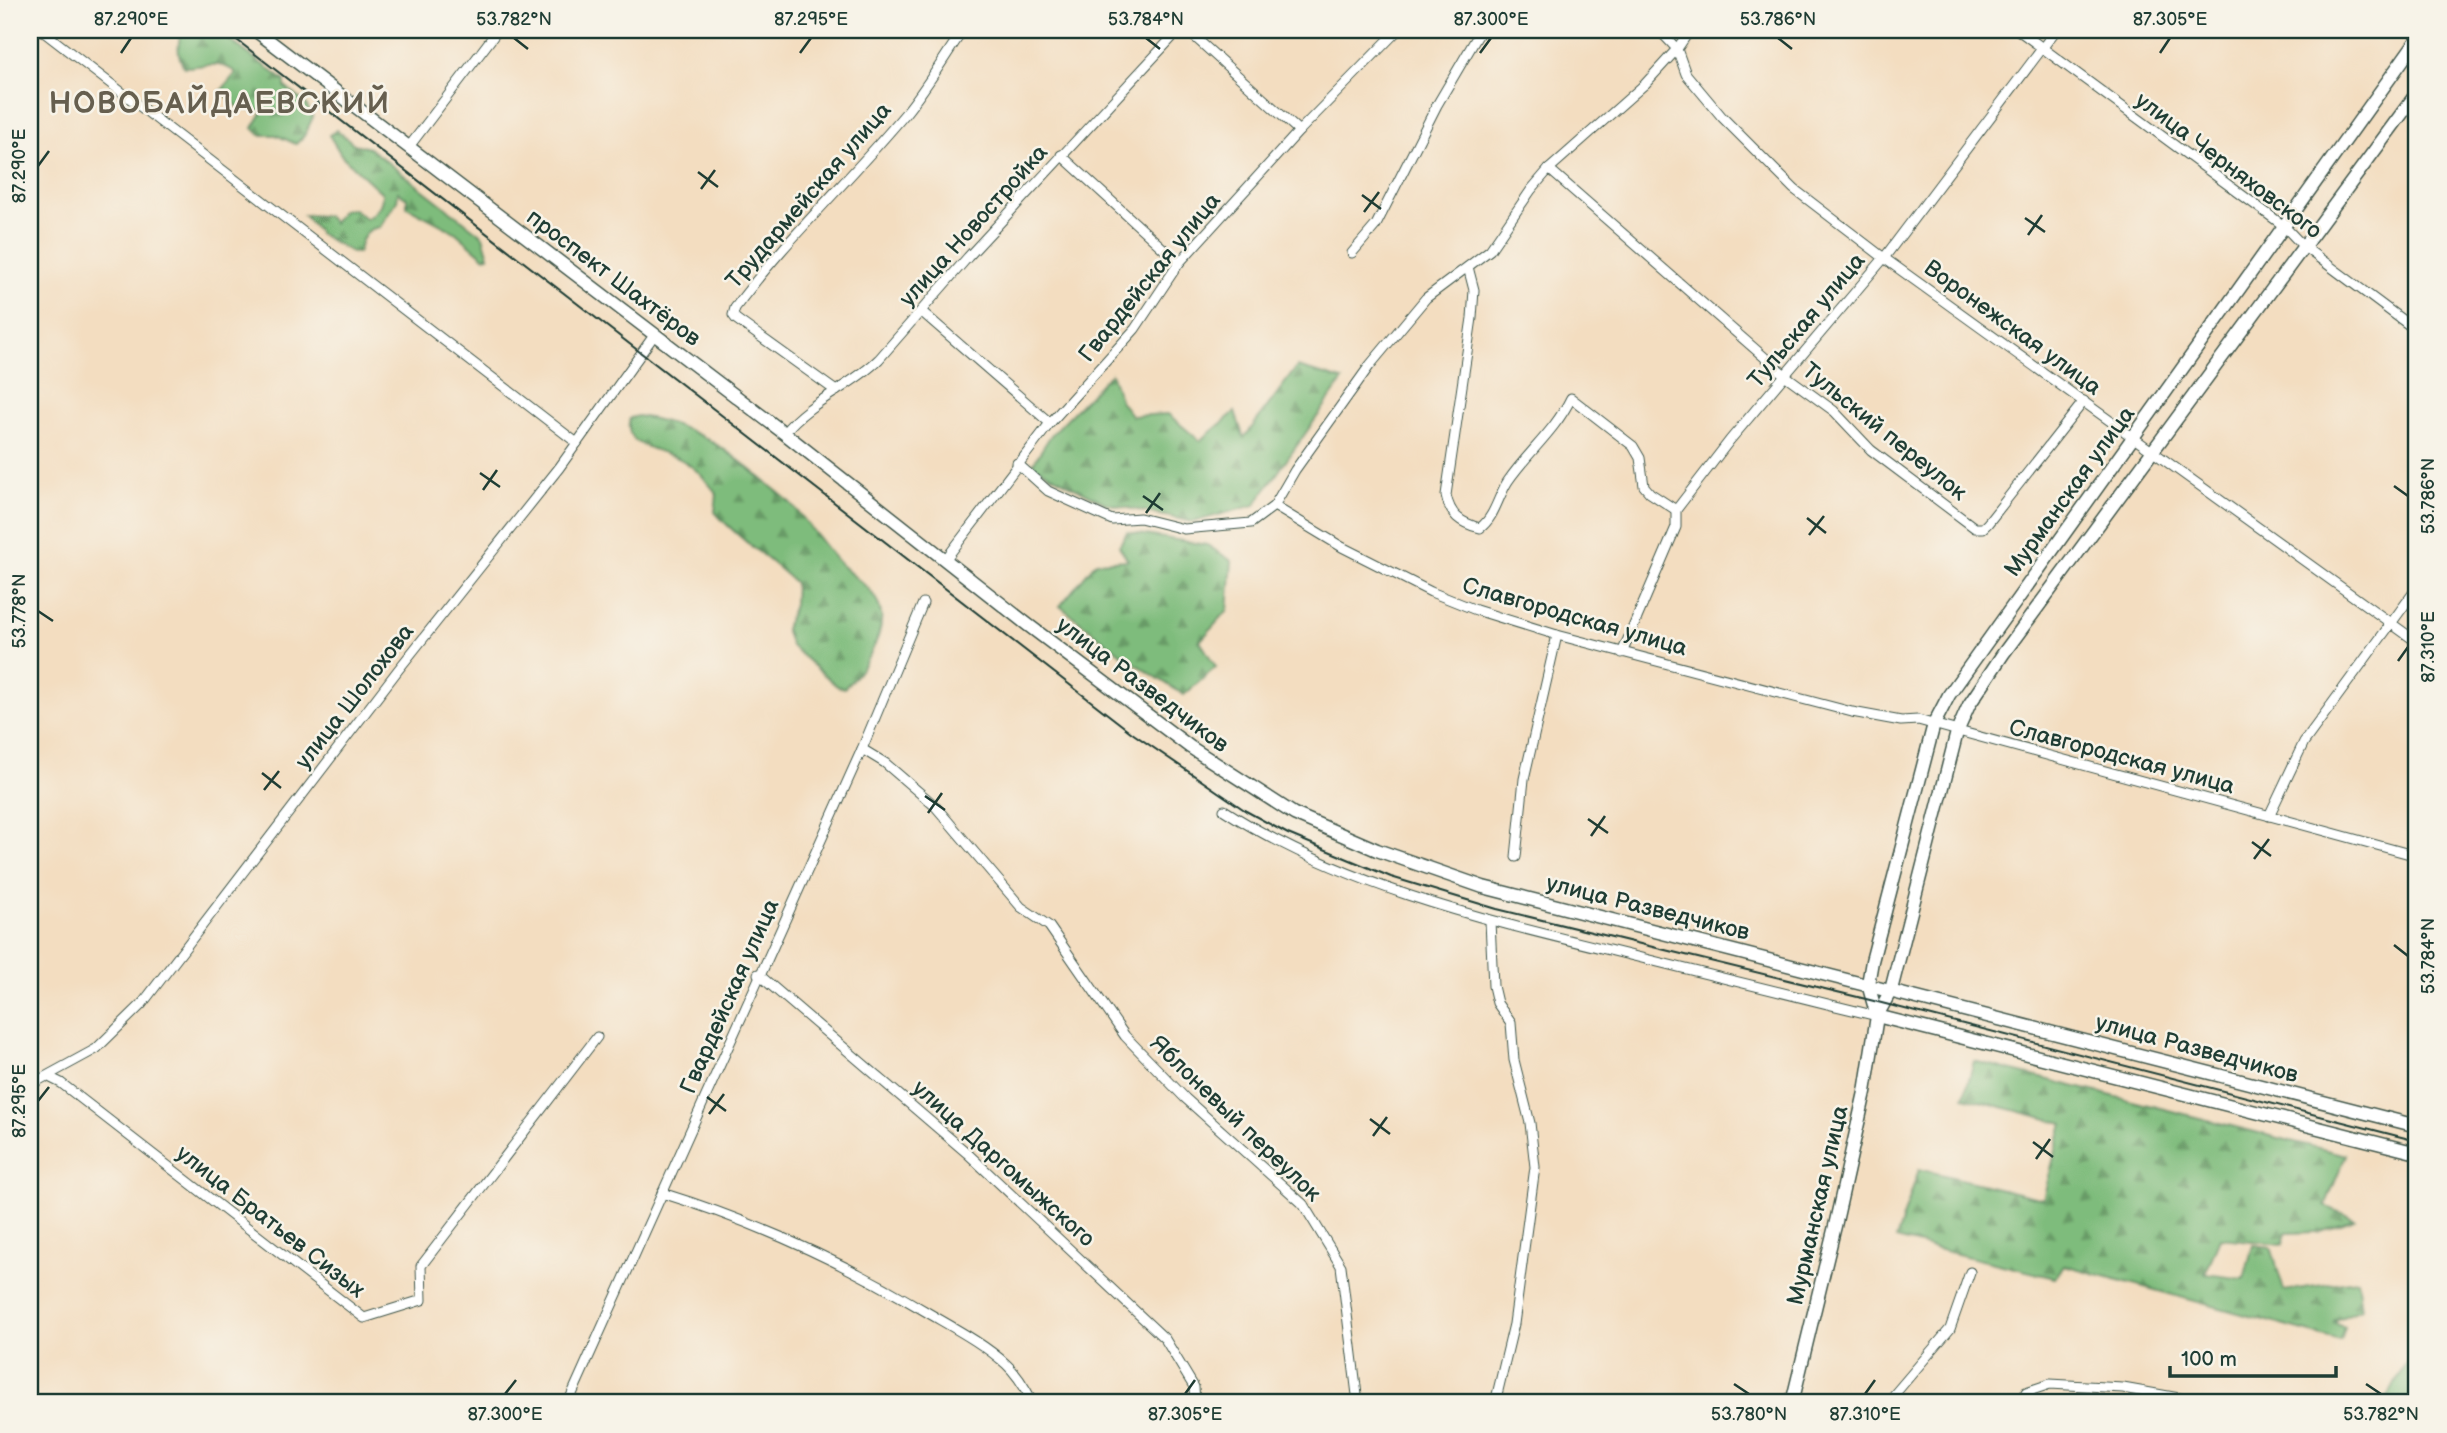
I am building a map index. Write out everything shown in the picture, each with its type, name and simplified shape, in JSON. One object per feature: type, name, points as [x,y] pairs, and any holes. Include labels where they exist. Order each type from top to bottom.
[{"type":"main road","name":"проспект Шахтёров","points":[[255,30],[784,433],[945,561]]},
{"type":"main road","name":"Мурманская улица","points":[[1877,1016],[1868,985],[1934,724],[1978,652],[2417,40]]},
{"type":"main road","name":"Мурманская улица","points":[[1792,1403],[1865,1092],[1877,1016],[1891,990],[1957,732],[1969,705],[2003,654],[2417,93]]},
{"type":"main road","name":"улица Разведчиков","points":[[945,561],[1190,747],[1283,808],[1333,832],[1483,887],[2417,1126]]},
{"type":"main road","name":"улица Разведчиков","points":[[1877,1016],[2417,1153]]},
{"type":"street","points":[[41,30],[577,443]]},
{"type":"street","points":[[408,148],[498,30]]},
{"type":"street","name":"Трудармейская улица","points":[[836,391],[736,319],[733,315],[735,308],[762,273],[905,113],[936,74],[963,30]]},
{"type":"street","name":"улица Новостройка","points":[[784,433],[800,413],[864,375],[1178,30]]},
{"type":"street","points":[[1187,30],[1299,131]]},
{"type":"street","name":"Гвардейская улица","points":[[945,561],[1017,463],[1135,329],[1179,263],[1299,131],[1398,30]]},
{"type":"street","points":[[1352,253],[1376,225],[1437,105],[1481,30]]},
{"type":"street","name":"Воронежская улица","points":[[1659,30],[1677,49],[1686,74],[1744,142],[1794,189],[1884,258],[2417,642]]},
{"type":"street","points":[[1017,463],[1048,491],[1112,520],[1140,518],[1184,530],[1251,523],[1274,506],[1295,470],[1385,346],[1426,298],[1468,267],[1497,241],[1531,190],[1549,169],[1644,84],[1677,49],[1690,30]]},
{"type":"street","name":"улица Черняховского","points":[[2018,30],[2284,226],[2303,246],[2417,331]]},
{"type":"street","name":"Тульская улица","points":[[1622,653],[1676,527],[1676,510],[1884,258],[2056,30]]},
{"type":"street","points":[[1061,156],[1179,263]]},
{"type":"street","name":"Тульский переулок","points":[[1549,169],[1786,376],[1834,411],[1871,450],[1975,527],[1983,528],[2084,401]]},
{"type":"street","points":[[1468,267],[1474,290],[1472,318],[1446,495],[1449,509],[1460,521],[1480,528],[1487,523],[1508,481],[1552,431],[1571,398],[1633,446],[1640,458],[1644,486],[1676,510]]},
{"type":"street","points":[[921,310],[1050,423]]},
{"type":"street","name":"улица Шолохова","points":[[30,1085],[96,1049],[142,1004],[375,700],[577,443],[655,334]]},
{"type":"street","name":"Славгородская улица","points":[[1274,506],[1324,537],[1431,592],[1557,635],[1852,712],[1934,724],[2417,856]]},
{"type":"street","points":[[2269,816],[2304,742],[2417,588]]},
{"type":"street","name":"Гвардейская улица","points":[[568,1403],[758,974],[862,749],[923,603]]},
{"type":"street","points":[[1516,857],[1524,779],[1557,635]]},
{"type":"street","name":"Яблоневый переулок","points":[[862,749],[885,763],[935,806],[1021,907],[1049,926],[1125,1036],[1185,1098],[1303,1204],[1342,1266],[1358,1403]]},
{"type":"street","name":"улица Разведчиков","points":[[1224,810],[1252,829],[1341,870],[1490,921],[1877,1016]]},
{"type":"street","points":[[1490,921],[1493,986],[1497,1003],[1511,1023],[1514,1060],[1530,1123],[1535,1167],[1514,1324],[1494,1403]]},
{"type":"street","name":"улица Даргомыжского","points":[[758,974],[967,1153],[1165,1339],[1194,1387],[1195,1403]]},
{"type":"street","name":"улица Братьев Сизых","points":[[49,1077],[61,1083],[364,1318],[422,1300],[421,1266],[597,1037]]},
{"type":"street","points":[[662,1193],[744,1220],[805,1245],[872,1280],[958,1330],[1006,1364],[1023,1383],[1033,1403]]},
{"type":"street","points":[[1887,1403],[1950,1329],[1970,1272]]},
{"type":"street","points":[[2021,1403],[2026,1392],[2050,1384],[2123,1388],[2207,1403]]},
{"type":"green space","points":[[183,30],[216,30],[285,81],[285,87],[305,103],[313,117],[304,136],[296,144],[276,135],[260,135],[253,128],[263,111],[239,108],[221,91],[236,73],[218,65],[184,67],[179,48]]},
{"type":"green space","points":[[337,130],[354,144],[369,148],[483,236],[489,256],[484,257],[455,232],[407,207],[407,198],[398,192],[397,201],[380,227],[365,235],[358,253],[353,253],[320,234],[304,215],[327,216],[333,223],[343,210],[354,209],[366,219],[378,208],[382,198],[382,193],[342,156],[329,135]]},
{"type":"green space","points":[[1297,367],[1343,380],[1255,505],[1193,522],[1105,503],[1032,465],[1051,435],[1111,373],[1121,402],[1132,416],[1168,414],[1200,441],[1235,412],[1244,438]]},
{"type":"green space","points":[[638,416],[674,424],[705,438],[735,457],[788,501],[838,562],[875,597],[881,614],[879,634],[864,664],[844,688],[837,686],[791,646],[785,629],[794,605],[795,583],[715,512],[717,494],[696,470],[680,459],[644,446],[631,436],[630,418]]},
{"type":"green space","points":[[1127,532],[1207,545],[1232,561],[1228,610],[1200,641],[1216,667],[1184,695],[1125,657],[1060,606],[1096,562],[1128,560],[1119,546]]},
{"type":"green space","points":[[1974,1061],[2346,1155],[2325,1206],[2355,1219],[2318,1232],[2286,1233],[2283,1244],[2220,1238],[2205,1274],[2244,1279],[2253,1245],[2271,1247],[2284,1291],[2357,1280],[2361,1309],[2334,1321],[2344,1327],[2340,1341],[2064,1265],[2055,1278],[1896,1239],[1919,1169],[2043,1199],[2063,1123],[1964,1097]]},
{"type":"green space","points":[[2417,1358],[2417,1403],[2385,1403],[2408,1359]]},
{"type":"tram line","points":[[224,30],[1132,733],[1246,811],[1288,834],[1391,877],[1497,909],[1870,1000],[2417,1141]]},
{"type":"district","name":"НОВОБАЙДАЕВСКИЙ","points":[[220,103]]}]
